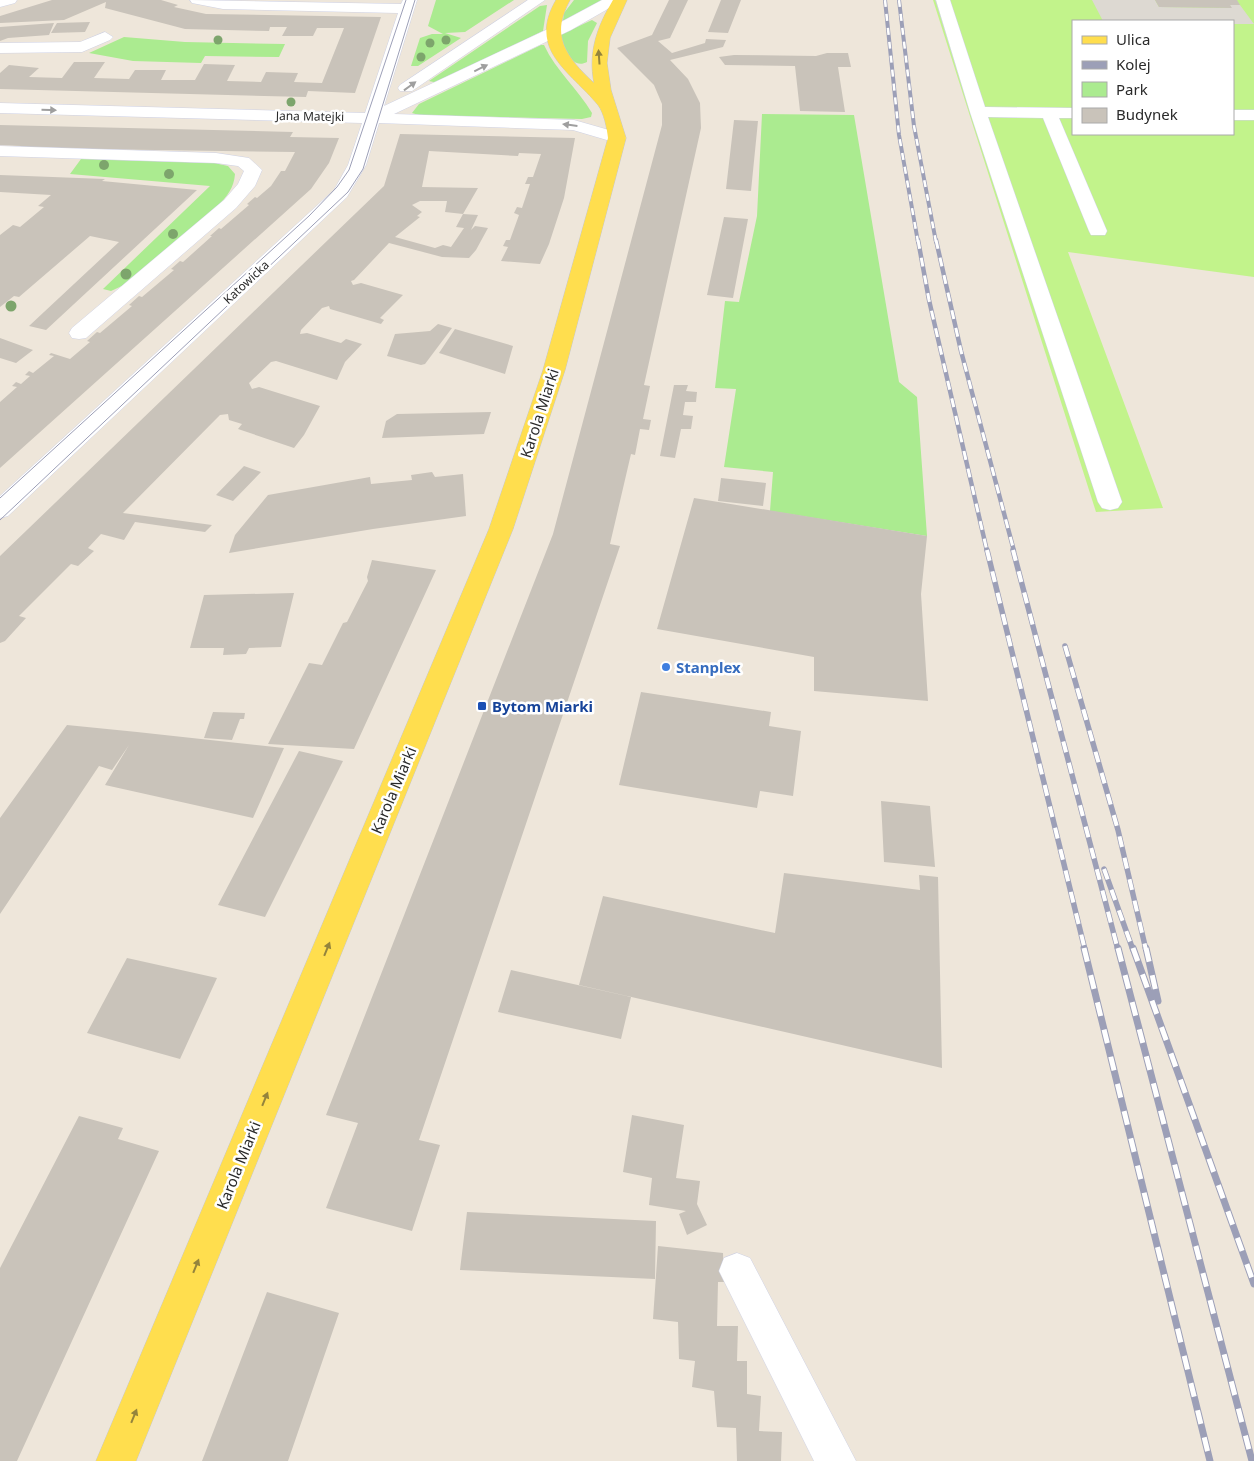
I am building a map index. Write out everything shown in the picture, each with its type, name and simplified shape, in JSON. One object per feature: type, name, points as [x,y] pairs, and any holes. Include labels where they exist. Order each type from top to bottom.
[{"type":"main road","points":[[551,34],[556,10],[562,0]]},
{"type":"main road","name":"Karola Miarki","points":[[116,1461],[500,528],[554,370],[617,138],[616,123],[607,105],[598,48],[606,25],[620,0]]},
{"type":"main road","name":"Karola Miarki","points":[[551,34],[562,59],[607,105]]},
{"type":"street","points":[[0,3],[10,0]]},
{"type":"street","points":[[197,0],[223,5],[409,4]]},
{"type":"street","points":[[373,117],[409,86],[538,0]]},
{"type":"street","points":[[373,117],[425,95],[551,34],[590,14],[612,0]]},
{"type":"street","points":[[943,0],[978,112],[1110,502]]},
{"type":"street","name":"Katowicka","points":[[0,510],[341,193],[357,165],[409,4]]},
{"type":"street","points":[[0,48],[82,47],[105,37]]},
{"type":"street","name":"Jana Matejki","points":[[0,108],[213,115],[373,117],[574,125],[617,138]]},
{"type":"street","points":[[978,112],[1072,113]]},
{"type":"street","points":[[1048,113],[1098,231]]},
{"type":"street","points":[[1234,115],[1254,115]]},
{"type":"street","points":[[0,151],[216,158],[243,162],[253,170],[246,186],[230,204],[79,333]]},
{"type":"street","points":[[737,1271],[836,1461]]},
{"type":"green space","points":[[436,0],[514,0],[465,32],[445,33],[461,38],[418,66],[411,66],[420,38],[432,34],[443,34],[428,26]]},
{"type":"green space","points":[[574,0],[603,0],[565,21],[563,20],[564,13]]},
{"type":"green space","points":[[933,0],[1254,0],[1254,277],[1068,252],[1163,508],[1096,512]]},
{"type":"green space","points":[[547,5],[543,31],[438,83],[429,81],[540,6]]},
{"type":"green space","points":[[592,20],[597,23],[588,41],[587,62],[577,63],[573,61],[567,52],[561,37],[562,34]]},
{"type":"green space","points":[[124,37],[185,42],[285,44],[279,57],[205,56],[201,63],[133,61],[89,53]]},
{"type":"green space","points":[[544,45],[586,104],[592,113],[591,117],[582,119],[419,115],[412,113],[419,104]]},
{"type":"green space","points":[[762,114],[854,115],[899,382],[917,397],[927,536],[770,511],[773,472],[724,467],[736,389],[715,388],[725,301],[739,302],[757,216]]},
{"type":"green space","points":[[81,159],[214,163],[228,166],[235,174],[232,188],[218,206],[124,285],[111,291],[103,289],[210,186],[70,174]]},
{"type":"shaded area","points":[[1092,0],[1155,0],[1159,7],[1231,8],[1230,5],[1240,5],[1254,24],[1234,24],[1234,20],[1102,20]]},
{"type":"building","points":[[52,0],[161,0],[178,5],[174,7],[206,14],[381,17],[355,93],[308,91],[306,97],[0,89],[0,73],[9,65],[39,68],[29,77],[62,78],[74,62],[105,62],[94,78],[129,79],[135,70],[166,70],[161,80],[195,80],[204,64],[235,65],[227,81],[261,82],[266,72],[298,73],[294,82],[322,83],[344,28],[317,28],[313,36],[282,36],[287,27],[270,27],[269,31],[185,29],[105,8],[106,2],[64,20],[0,23],[0,16]]},
{"type":"building","points":[[669,0],[688,0],[670,38],[658,41],[672,53],[705,43],[706,39],[726,40],[723,47],[670,60],[688,79],[700,103],[701,128],[644,385],[650,386],[643,419],[651,420],[649,430],[640,429],[635,455],[631,454],[610,544],[620,546],[419,1140],[440,1145],[412,1231],[326,1208],[358,1123],[326,1115],[553,534],[662,125],[662,104],[654,85],[617,48],[652,35]]},
{"type":"building","points":[[721,0],[741,0],[728,33],[708,32]]},
{"type":"building","points":[[1155,0],[1237,0],[1240,5],[1230,5],[1232,8],[1159,7]]},
{"type":"building","points":[[90,22],[85,32],[51,33],[57,23]]},
{"type":"building","points":[[54,23],[49,35],[8,38],[0,41],[0,27]]},
{"type":"building","points":[[827,53],[848,53],[851,67],[838,67],[845,112],[800,111],[795,66],[725,65],[719,57],[734,55],[816,56]]},
{"type":"building","points":[[734,120],[758,121],[751,191],[726,189]]},
{"type":"building","points":[[0,125],[293,132],[290,137],[339,138],[329,163],[311,189],[0,468],[0,402],[17,387],[12,386],[16,382],[21,384],[30,376],[25,375],[29,371],[33,373],[54,356],[49,355],[51,353],[70,359],[90,342],[87,341],[97,332],[100,333],[132,306],[129,305],[139,296],[142,297],[174,270],[171,269],[180,261],[183,262],[219,228],[221,229],[249,205],[247,204],[255,197],[257,198],[271,186],[281,171],[285,171],[295,152],[20,148],[21,146],[0,145]]},
{"type":"building","points":[[400,134],[575,138],[564,198],[549,244],[540,264],[501,261],[508,247],[503,246],[506,240],[510,240],[519,215],[514,213],[517,207],[522,208],[530,184],[525,184],[528,177],[533,177],[541,154],[519,153],[518,156],[429,151],[422,187],[478,188],[463,214],[478,215],[471,230],[475,226],[488,228],[476,250],[469,258],[442,257],[389,243],[351,281],[353,285],[361,283],[403,295],[380,318],[384,320],[381,324],[330,309],[329,306],[322,308],[301,330],[300,334],[307,333],[341,343],[346,339],[362,344],[345,362],[337,380],[276,361],[271,362],[249,383],[252,389],[259,387],[320,406],[304,435],[294,448],[238,429],[242,424],[229,420],[228,414],[220,415],[123,513],[212,525],[205,532],[135,522],[124,540],[101,534],[88,548],[94,551],[78,566],[71,564],[19,616],[26,618],[5,641],[0,643],[0,556],[384,186]],"holes":[[[420,201],[447,201],[445,212],[463,214],[456,227],[464,228],[451,247],[443,245],[435,248],[395,237],[420,217],[417,216],[422,212],[412,205]]]},
{"type":"building","points":[[0,175],[105,179],[102,181],[197,190],[46,330],[29,326],[119,242],[90,236],[19,297],[14,296],[0,307],[0,235],[13,225],[20,227],[44,207],[38,206],[51,195],[0,192]]},
{"type":"building","points":[[724,217],[748,219],[733,298],[707,295]]},
{"type":"building","points":[[438,324],[452,328],[425,364],[421,365],[387,356],[395,334],[430,331]]},
{"type":"building","points":[[455,329],[513,346],[505,374],[439,353]]},
{"type":"building","points":[[0,338],[33,350],[16,363],[0,358]]},
{"type":"building","points":[[674,385],[688,385],[686,391],[697,392],[696,402],[685,402],[683,415],[693,416],[691,429],[681,429],[675,458],[660,456]]},
{"type":"building","points":[[491,412],[484,434],[382,438],[386,421],[397,414]]},
{"type":"building","points":[[244,466],[261,472],[233,501],[216,495]]},
{"type":"building","points":[[432,472],[435,477],[463,474],[466,516],[373,529],[229,553],[235,535],[268,495],[370,477],[371,484],[412,480],[411,475]]},
{"type":"building","points":[[721,478],[766,483],[763,506],[718,501]]},
{"type":"building","points":[[694,498],[927,536],[921,594],[928,701],[814,691],[814,657],[657,629]]},
{"type":"building","points":[[372,560],[436,570],[354,749],[268,744],[309,663],[322,665],[343,623],[347,622],[368,581],[367,577]]},
{"type":"building","points":[[294,593],[281,647],[249,648],[246,654],[223,655],[224,648],[190,648],[204,595]]},
{"type":"building","points":[[641,692],[771,712],[769,726],[801,731],[793,796],[760,791],[757,808],[619,785]]},
{"type":"building","points":[[213,712],[245,713],[244,719],[240,719],[232,740],[204,738]]},
{"type":"building","points":[[67,725],[284,748],[253,818],[105,785],[129,745],[112,770],[99,766],[0,914],[0,818]]},
{"type":"building","points":[[299,751],[343,761],[265,917],[218,905]]},
{"type":"building","points":[[881,801],[930,806],[935,867],[884,862]]},
{"type":"building","points":[[784,873],[920,890],[919,875],[938,877],[942,1068],[579,985],[603,896],[775,933]]},
{"type":"building","points":[[127,958],[217,978],[180,1059],[87,1033]]},
{"type":"building","points":[[511,970],[631,997],[621,1039],[498,1012]]},
{"type":"building","points":[[632,1115],[684,1125],[676,1178],[700,1181],[697,1204],[707,1225],[687,1235],[679,1214],[686,1211],[649,1205],[652,1178],[623,1172]]},
{"type":"building","points":[[79,1116],[123,1128],[118,1139],[159,1151],[17,1461],[0,1461],[0,1268]]},
{"type":"building","points":[[467,1212],[656,1221],[655,1279],[460,1270]]},
{"type":"building","points":[[658,1246],[723,1253],[724,1282],[718,1282],[717,1326],[738,1326],[737,1361],[747,1361],[747,1394],[761,1396],[759,1431],[782,1432],[781,1461],[737,1461],[736,1428],[717,1427],[714,1391],[692,1387],[695,1361],[679,1359],[678,1322],[653,1319]]},
{"type":"building","points":[[267,1292],[339,1313],[288,1461],[202,1461]]},
{"type":"tram line","points":[[0,498],[309,216],[337,187],[349,170],[406,0]]},
{"type":"tram line","points":[[0,520],[348,192],[363,169],[415,0]]},
{"type":"railway","points":[[885,0],[899,135],[918,242]]},
{"type":"railway","points":[[899,0],[914,126],[936,242]]},
{"type":"railway","points":[[918,240],[929,300],[987,551]]},
{"type":"railway","points":[[936,240],[961,351],[1014,551]]},
{"type":"railway","points":[[987,550],[1085,950]]},
{"type":"railway","points":[[1013,550],[1118,950]]},
{"type":"railway","points":[[1065,646],[1118,830],[1146,950]]},
{"type":"railway","points":[[1104,869],[1133,950]]},
{"type":"railway","points":[[1084,948],[1210,1461]]},
{"type":"railway","points":[[1118,948],[1252,1461]]},
{"type":"railway","points":[[1133,948],[1254,1284]]},
{"type":"railway","points":[[1146,948],[1158,1001]]},
{"type":"place","name":"Stanplex","points":[[666,667]]},
{"type":"place","name":"Bytom Miarki","points":[[482,706]]}]
